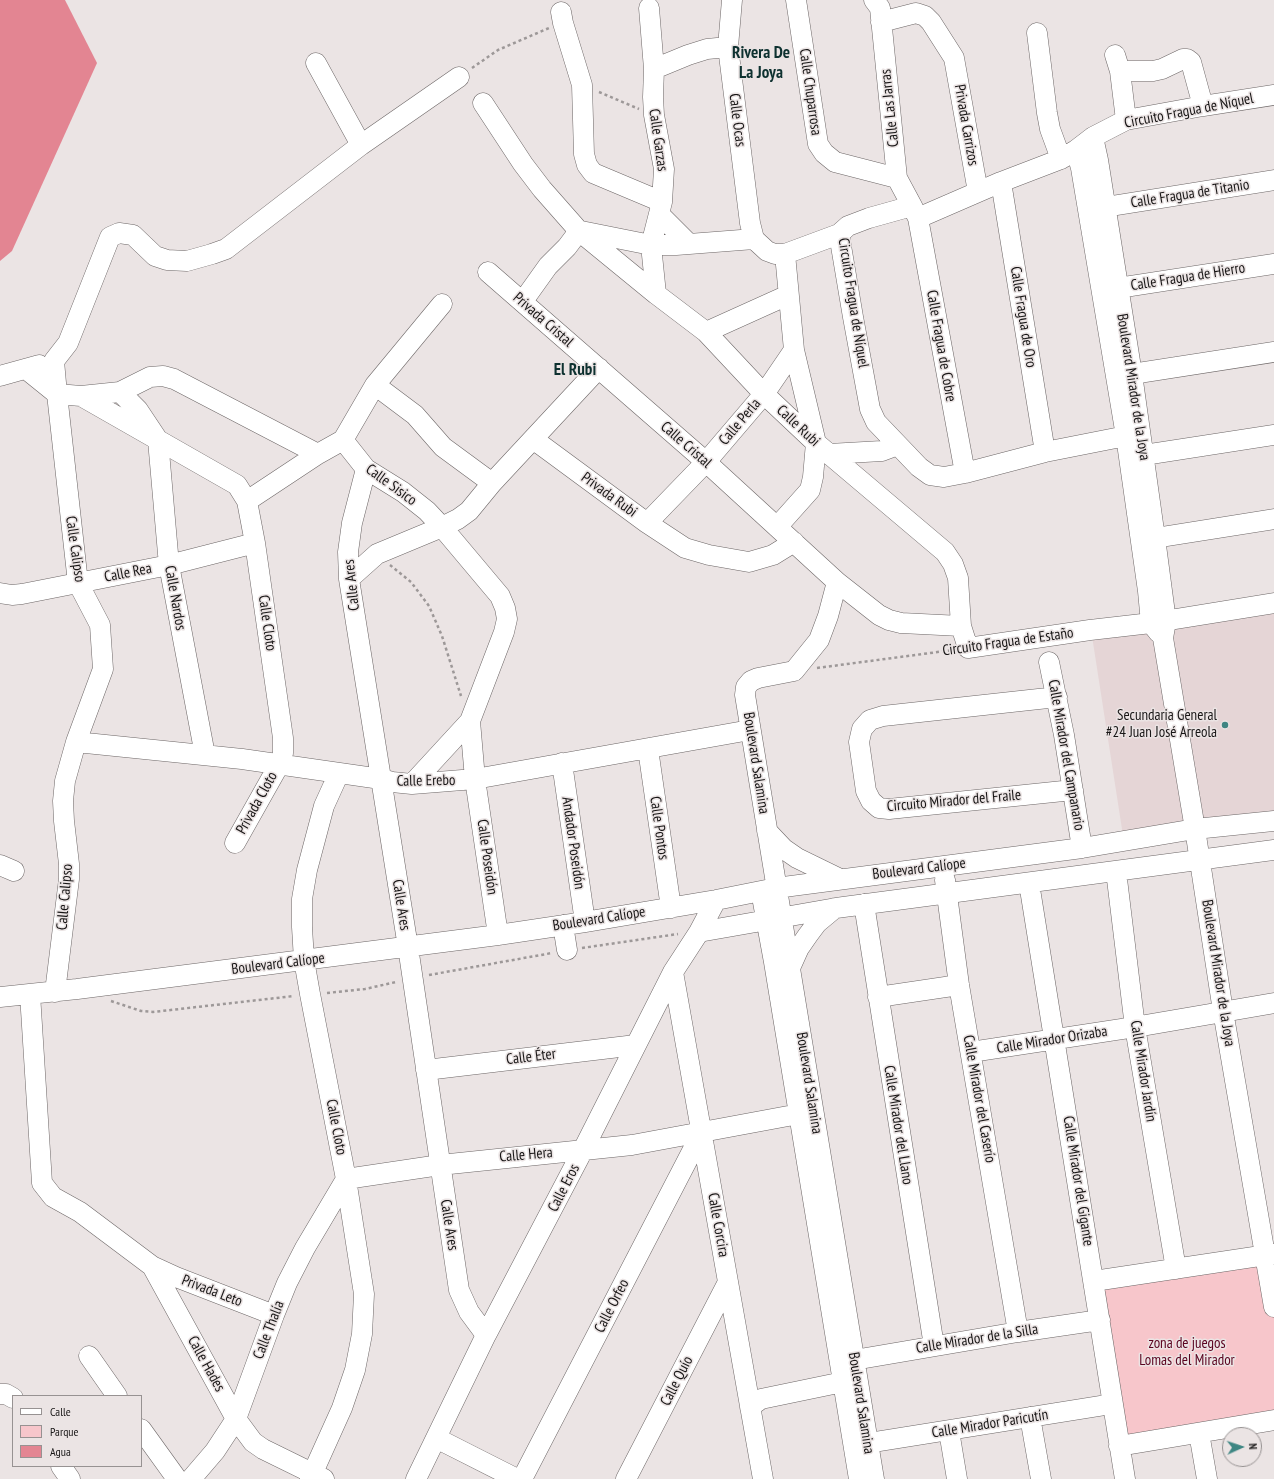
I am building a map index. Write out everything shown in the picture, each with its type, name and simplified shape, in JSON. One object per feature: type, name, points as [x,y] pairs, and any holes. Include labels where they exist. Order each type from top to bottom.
[{"type":"street","name":"Calle Ocas","points":[[732,0],[728,47],[750,223],[754,238]]},
{"type":"street","name":"Calle Chuparrosa","points":[[796,0],[818,144],[824,153],[835,162],[897,178]]},
{"type":"street","name":"Calle Garzas","points":[[649,8],[654,69],[654,115],[664,169],[660,208],[651,245],[656,294]]},
{"type":"street","name":"Calle Las Jarras","points":[[878,10],[897,178],[915,212]]},
{"type":"street","name":"Privada Carrizos","points":[[878,10],[916,13],[925,16],[931,22],[954,58],[978,192]]},
{"type":"street","points":[[562,17],[582,85],[584,154],[588,165],[594,173],[660,208],[689,244]]},
{"type":"street","name":"Boulevard Mirador de la Joya","points":[[1037,33],[1046,114],[1050,129],[1081,168],[1132,374],[1155,538],[1160,627],[1195,829],[1224,1011],[1270,1254],[1274,1307]]},
{"type":"street","points":[[654,69],[688,55],[708,49],[728,47]]},
{"type":"street","points":[[1126,120],[1118,63],[1153,71],[1167,68],[1182,59],[1187,59],[1191,62],[1203,106]]},
{"type":"street","points":[[316,63],[361,145]]},
{"type":"street","points":[[0,376],[54,361],[68,343],[110,237],[119,233],[132,235],[155,256],[167,260],[187,261],[226,249],[361,145],[459,77]]},
{"type":"street","name":"Circuito Fragua de Níquel","points":[[1126,436],[1045,452],[944,477],[930,475],[919,467],[876,422],[870,409],[853,317],[840,234],[848,226],[869,218],[915,212],[978,192],[1069,154],[1093,138],[1126,120],[1274,95]]},
{"type":"street","name":"Calle Rubi","points":[[483,103],[523,164],[542,189],[579,231],[656,294],[706,332],[764,394],[829,454],[944,552],[953,564],[958,578],[961,626],[968,648]]},
{"type":"street","name":"Boulevard Mirador de la Joya","points":[[1093,138],[1105,207],[1110,290],[1126,436],[1148,591],[1160,627]]},
{"type":"street","name":"Calle Fragua de Titanio","points":[[1105,207],[1274,180]]},
{"type":"street","name":"Calle Fragua de Oro","points":[[1001,182],[1045,452]]},
{"type":"street","name":"Calle Fragua de Cobre","points":[[915,212],[964,473]]},
{"type":"street","points":[[523,301],[548,266],[567,247],[579,231],[651,245],[689,244],[754,238],[767,251],[775,254],[785,254],[840,234]]},
{"type":"street","points":[[785,254],[794,350],[829,454]]},
{"type":"street","name":"Calle Fragua de Hierro","points":[[1110,290],[1274,264]]},
{"type":"street","name":"Privada Cristal","points":[[488,272],[599,368]]},
{"type":"street","points":[[706,332],[788,295]]},
{"type":"street","points":[[82,396],[158,440],[242,493],[343,440],[375,385],[442,304]]},
{"type":"street","name":"Calle Perla","points":[[647,523],[706,462],[764,394],[794,350]]},
{"type":"street","points":[[1132,374],[1274,352]]},
{"type":"street","name":"Calle Calipso","points":[[54,361],[78,582],[100,625],[103,669],[76,742],[65,781],[63,801],[69,879],[55,992]]},
{"type":"street","points":[[349,579],[377,554],[442,527],[469,512],[492,483],[599,368]]},
{"type":"street","name":"Calle Cristal","points":[[599,368],[706,462],[837,582],[879,615],[901,623],[961,626]]},
{"type":"street","points":[[26,369],[57,394],[82,396],[120,392],[150,377],[163,376],[174,379],[318,454]]},
{"type":"street","points":[[375,385],[415,416],[443,447],[492,483]]},
{"type":"street","points":[[120,392],[138,410],[158,440]]},
{"type":"street","points":[[1144,455],[1274,435]]},
{"type":"street","name":"Calle Nardos","points":[[158,440],[169,564],[205,755]]},
{"type":"street","name":"Calle Sisico","points":[[343,440],[366,469],[403,492],[427,511],[500,596],[505,608],[507,619],[504,632],[470,721]]},
{"type":"street","name":"Privada Rubi","points":[[533,440],[647,523],[685,548],[709,555],[749,562],[773,555],[794,542]]},
{"type":"street","points":[[829,454],[882,451],[898,445]]},
{"type":"street","points":[[777,527],[810,490],[813,477],[829,454]]},
{"type":"street","points":[[813,477],[829,454]]},
{"type":"street","name":"Calle Ares","points":[[366,469],[352,524],[348,552],[349,579],[413,978],[459,1290],[469,1312],[486,1335]]},
{"type":"street","name":"Calle Cloto","points":[[242,493],[255,543],[283,738],[283,753],[280,763]]},
{"type":"street","points":[[1155,538],[1274,519]]},
{"type":"street","name":"Calle Rea","points":[[0,593],[12,595],[22,594],[169,564],[255,543]]},
{"type":"street","points":[[794,671],[819,640],[828,616],[837,582]]},
{"type":"street","name":"Circuito Fragua de Estaño","points":[[968,648],[1090,630],[1160,627],[1274,603]]},
{"type":"street","name":"Calle Mirador del Campanario","points":[[1049,662],[1073,790],[1082,848]]},
{"type":"street","name":"Boulevard Salamina","points":[[794,671],[758,678],[751,681],[746,687],[745,695],[767,831],[769,890],[799,1114],[859,1479]]},
{"type":"street","name":"Circuito Mirador del Fraile","points":[[1056,697],[883,716],[870,720],[862,729],[859,742],[866,791],[871,801],[878,808],[889,809],[1073,790]]},
{"type":"street","points":[[412,784],[470,721]]},
{"type":"street","name":"Calle Poseidón","points":[[470,721],[475,779],[498,935]]},
{"type":"street","name":"Calle Erebo","points":[[76,742],[280,763],[412,784],[475,779],[750,730]]},
{"type":"street","name":"Calle Pontos","points":[[648,749],[671,908]]},
{"type":"street","name":"Privada Cloto","points":[[235,843],[280,763]]},
{"type":"street","name":"Andador Poseidón","points":[[562,763],[585,922]]},
{"type":"street","name":"Calle Cloto","points":[[316,1477],[356,1370],[362,1334],[364,1294],[346,1179],[304,960],[302,927],[302,900],[307,870],[324,806],[339,772]]},
{"type":"street","name":"Boulevard Calíope","points":[[0,997],[55,992],[498,935],[671,908],[840,879],[1082,848],[1195,829],[1274,820]]},
{"type":"street","points":[[767,831],[784,849],[797,858],[840,879]]},
{"type":"street","name":"Boulevard Calíope","points":[[699,932],[864,904],[1200,861],[1274,850]]},
{"type":"street","name":"Calle Mirador del Caserío","points":[[944,866],[959,985],[1018,1332]]},
{"type":"street","name":"Calle Mirador Jardín","points":[[1116,872],[1135,1027],[1176,1269]]},
{"type":"street","name":"Calle Mirador del Gigante","points":[[1029,883],[1125,1479]]},
{"type":"street","name":"Calle Eros","points":[[416,1479],[486,1335],[583,1150],[673,972],[699,932],[716,900]]},
{"type":"street","name":"Calle Mirador del Llano","points":[[864,904],[934,1346]]},
{"type":"street","points":[[790,968],[799,948],[808,935],[818,923],[836,908]]},
{"type":"street","name":"Boulevard Salamina","points":[[774,919],[790,968],[874,1479]]},
{"type":"street","points":[[563,925],[567,950]]},
{"type":"street","name":"Calle Corcira","points":[[673,972],[763,1479]]},
{"type":"street","points":[[878,997],[959,985]]},
{"type":"street","name":"Calle Hades","points":[[30,994],[42,1183],[53,1197],[80,1212],[152,1266],[236,1419],[254,1442],[316,1477]]},
{"type":"street","name":"Calle Mirador Orizaba","points":[[971,1052],[1135,1027],[1274,1003]]},
{"type":"street","name":"Calle Éter","points":[[426,1070],[636,1045]]},
{"type":"street","name":"Calle Hera","points":[[346,1179],[440,1164],[632,1145],[799,1114]]},
{"type":"street","name":"Calle Orfeo","points":[[522,1479],[702,1132]]},
{"type":"street","name":"Calle Thalía","points":[[191,1479],[215,1451],[236,1419],[287,1283],[305,1248],[346,1179]]},
{"type":"street","points":[[1094,1281],[1270,1254]]},
{"type":"street","name":"Privada Leto","points":[[152,1266],[176,1277],[274,1315]]},
{"type":"street","name":"Calle Quío","points":[[626,1479],[728,1282]]},
{"type":"street","name":"Calle Mirador de la Silla","points":[[854,1360],[1018,1332],[1100,1320]]},
{"type":"street","points":[[89,1356],[116,1395]]},
{"type":"street","points":[[750,1407],[761,1399],[843,1382]]},
{"type":"street","name":"Calle Mirador Paricutín","points":[[868,1443],[1112,1404]]},
{"type":"street","points":[[1030,1417],[1041,1479]]},
{"type":"street","points":[[1119,1446],[1274,1420]]},
{"type":"street","points":[[142,1430],[177,1479]]},
{"type":"street","points":[[949,1431],[957,1479]]},
{"type":"street","points":[[1199,1433],[1207,1479]]},
{"type":"street","points":[[436,1438],[517,1479]]},
{"type":"street","points":[[62,1467],[70,1479]]},
{"type":"path","points":[[459,77],[498,50],[562,17]]},
{"type":"path","points":[[582,85],[654,115]]},
{"type":"path","points":[[377,554],[411,582],[430,606],[442,636],[470,721]]},
{"type":"path","name":"Circuito Fragua de Estaño","points":[[794,671],[968,648]]},
{"type":"path","points":[[110,1001],[141,1011],[153,1012],[310,994],[365,990],[413,978],[567,950],[699,932]]},
{"type":"shaded area","points":[[1274,609],[1274,823],[1124,842],[1092,636]]},
{"type":"green space","name":"zona de juegos Lomas del Mirador","points":[[1266,1256],[1274,1301],[1274,1422],[1244,1427],[1222,1427],[1222,1431],[1118,1448],[1092,1285]]},
{"type":"water","points":[[0,0],[65,0],[97,63],[12,251],[0,261]]},
{"type":"place","name":"Secundaria General #24 Juan José Arreola","points":[[1225,725]]},
{"type":"district","name":"Rivera De La Joya","points":[[761,63]]},
{"type":"district","name":"El Rubi","points":[[575,370]]}]
